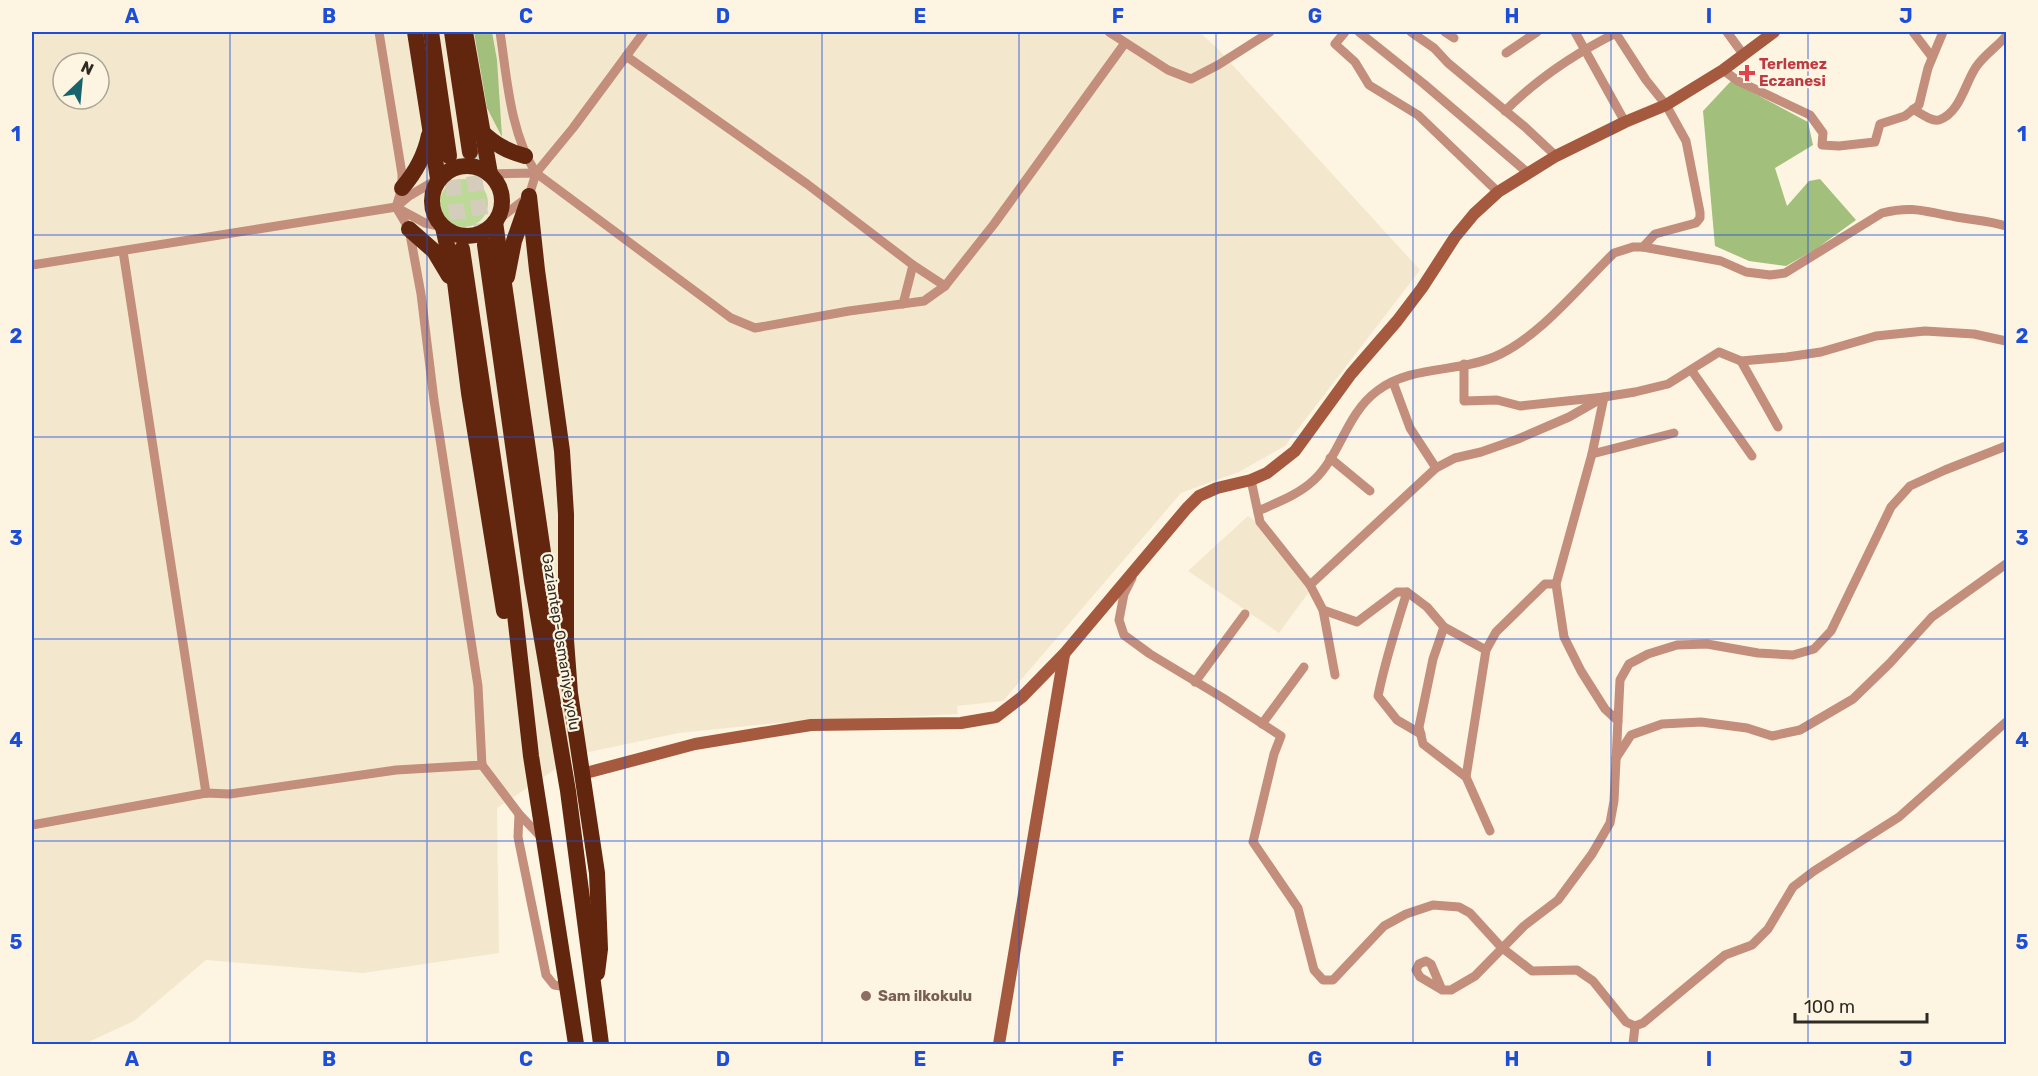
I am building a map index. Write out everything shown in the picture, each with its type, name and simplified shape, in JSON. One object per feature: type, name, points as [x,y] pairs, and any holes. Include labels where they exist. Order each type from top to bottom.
[{"type":"highway","points":[[415,32],[438,179],[431,204],[443,227],[456,290],[469,393],[517,703],[531,756]]},
{"type":"highway","points":[[431,32],[449,156]]},
{"type":"highway","points":[[452,32],[470,152]]},
{"type":"highway","points":[[443,227],[452,232],[470,236],[488,229],[495,222],[502,200],[499,186],[490,174],[465,32]]},
{"type":"highway","points":[[402,188],[412,176],[427,148],[429,131]]},
{"type":"highway","points":[[481,131],[506,151],[525,156]]},
{"type":"highway","points":[[438,179],[453,168],[463,165],[472,166],[490,174]]},
{"type":"highway","points":[[506,290],[514,241],[529,196]]},
{"type":"highway","points":[[529,196],[562,451],[566,514],[566,640],[570,693],[597,873],[600,949],[599,967],[592,985]]},
{"type":"highway","points":[[495,222],[546,573],[560,694],[559,745]]},
{"type":"highway","points":[[409,230],[434,251],[456,290]]},
{"type":"highway","name":"Gaziantep-Osmaniye yolu","points":[[485,245],[531,581],[568,791],[601,1044]]},
{"type":"highway","points":[[462,249],[511,579],[543,840],[576,1044]]},
{"type":"street","points":[[379,32],[402,174],[402,188],[396,207],[409,230],[421,294],[434,400],[478,686],[482,765],[519,814],[543,840]]},
{"type":"street","points":[[500,32],[511,105],[525,156],[536,173],[731,318],[755,328],[924,301],[945,286],[994,225],[1125,44]]},
{"type":"street","points":[[495,222],[529,196],[536,173],[573,128],[644,32]]},
{"type":"street","points":[[1109,32],[1168,70],[1191,79],[1270,32]]},
{"type":"street","points":[[1345,32],[1335,44],[1355,62],[1369,85],[1418,115],[1498,192]]},
{"type":"street","points":[[1359,32],[1528,173]]},
{"type":"street","points":[[1411,32],[1434,48],[1556,156]]},
{"type":"street","points":[[1445,32],[1454,38]]},
{"type":"street","points":[[1506,53],[1537,32]]},
{"type":"street","points":[[1575,32],[1625,122]]},
{"type":"street","points":[[1505,111],[1528,88],[1585,49],[1616,32],[1646,80],[1666,105],[1686,141],[1700,212],[1700,218],[1696,223],[1655,234],[1643,247]]},
{"type":"street","points":[[1727,32],[1743,54]]},
{"type":"street","points":[[582,774],[695,744],[811,725],[961,723],[996,717],[1023,697],[1064,654],[1187,507],[1199,496],[1217,488],[1251,480],[1267,473],[1295,451],[1351,374],[1385,336],[1422,288],[1455,237],[1474,214],[1498,192],[1556,156],[1625,122],[1666,105],[1723,70],[1774,32]]},
{"type":"street","points":[[1913,32],[1932,57]]},
{"type":"street","points":[[1723,70],[1738,81],[1810,115],[1822,133],[1822,145],[1839,146],[1875,142],[1880,124],[1905,116],[1919,105],[1932,57],[1943,32]]},
{"type":"street","points":[[1913,109],[1937,121],[1949,114],[1976,67],[1992,48],[2007,36]]},
{"type":"street","points":[[626,56],[807,184],[913,265],[945,286]]},
{"type":"street","points":[[490,174],[536,173]]},
{"type":"street","points":[[32,266],[396,207],[409,196],[438,179]]},
{"type":"street","points":[[396,207],[425,223],[443,227]]},
{"type":"street","points":[[1258,511],[1290,497],[1315,479],[1330,458],[1353,417],[1376,391],[1404,375],[1494,357],[1523,341],[1542,326],[1614,253],[1633,247],[1643,247],[1721,261],[1746,273],[1770,275],[1785,273],[1882,213],[1900,209],[1917,208],[2007,226]]},
{"type":"street","points":[[123,251],[206,793]]},
{"type":"street","points":[[903,304],[913,265]]},
{"type":"street","points":[[1464,364],[1464,401],[1497,400],[1520,406],[1604,397],[1668,384],[1719,352],[1741,361],[1821,352],[1876,336],[1924,331],[1974,334],[2007,341]]},
{"type":"street","points":[[1741,361],[1778,427]]},
{"type":"street","points":[[1692,371],[1752,456]]},
{"type":"street","points":[[1393,382],[1410,428],[1436,468]]},
{"type":"street","points":[[1604,397],[1592,454],[1556,584],[1564,637],[1581,671],[1605,709],[1618,720]]},
{"type":"street","points":[[1310,585],[1436,468],[1455,458],[1500,445],[1569,417],[1604,397]]},
{"type":"street","points":[[1592,454],[1674,433]]},
{"type":"street","points":[[1442,990],[1451,990],[1475,976],[1524,926],[1558,900],[1592,854],[1610,823],[1614,801],[1620,680],[1629,664],[1648,654],[1677,645],[1707,644],[1758,653],[1793,655],[1814,649],[1831,631],[1891,507],[1910,486],[2007,446]]},
{"type":"street","points":[[1330,458],[1370,491]]},
{"type":"street","points":[[1251,480],[1260,522],[1310,585],[1323,610],[1335,675]]},
{"type":"street","points":[[1615,760],[1631,735],[1662,724],[1701,722],[1747,728],[1772,736],[1800,730],[1853,699],[1932,617],[2007,564]]},
{"type":"street","points":[[1138,565],[1124,594],[1119,620],[1124,635],[1150,654],[1281,736],[1274,754],[1253,842],[1298,908],[1314,970],[1323,980],[1333,980],[1384,926],[1406,914],[1434,905],[1459,907],[1470,913],[1502,947],[1532,971],[1577,970],[1593,981],[1626,1022],[1635,1026],[1643,1023],[1725,954],[1752,945],[1768,929],[1793,887],[1899,817],[2007,722]]},
{"type":"street","points":[[1466,777],[1485,650],[1496,632],[1545,584],[1556,584]]},
{"type":"street","points":[[1323,610],[1357,622],[1397,592],[1407,592],[1427,607],[1444,627],[1485,650]]},
{"type":"street","points":[[1407,592],[1384,662],[1384,675],[1378,696],[1397,720],[1421,734]]},
{"type":"street","points":[[1195,682],[1245,614]]},
{"type":"street","points":[[1444,627],[1433,659],[1419,726],[1423,744],[1466,777],[1490,831]]},
{"type":"street","points":[[999,1044],[1064,654]]},
{"type":"street","points":[[1262,724],[1304,667]]},
{"type":"street","points":[[32,825],[206,793],[230,794],[396,770],[482,765]]},
{"type":"street","points":[[519,814],[518,837],[546,975],[554,985],[567,987]]},
{"type":"street","points":[[1633,1044],[1635,1026]]},
{"type":"shaded area","points":[[32,32],[1199,32],[1217,48],[1420,270],[1285,446],[1239,472],[1181,493],[1003,701],[957,706],[958,714],[776,723],[679,733],[584,753],[583,751],[497,808],[499,953],[363,973],[206,960],[134,1021],[84,1044],[32,1044]]},
{"type":"shaded area","points":[[1248,516],[1266,529],[1314,585],[1279,633],[1188,571]]},
{"type":"green space","points":[[474,32],[492,32],[497,60],[502,137],[487,108]]},
{"type":"green space","points":[[1731,81],[1808,122],[1813,145],[1775,168],[1787,206],[1809,181],[1820,179],[1856,220],[1816,249],[1786,266],[1749,261],[1715,246],[1703,111]]},
{"type":"green space","points":[[459,179],[469,179],[481,186],[488,198],[488,208],[481,220],[469,227],[459,227],[444,216],[440,208],[440,198],[451,183]]},
{"type":"tunnel","points":[[470,152],[485,245]]},
{"type":"tunnel","points":[[449,156],[462,249]]},
{"type":"place","name":"Terlemez Eczanesi","points":[[1747,73]]},
{"type":"place","name":"Sam ilkokulu","points":[[866,996]]}]
